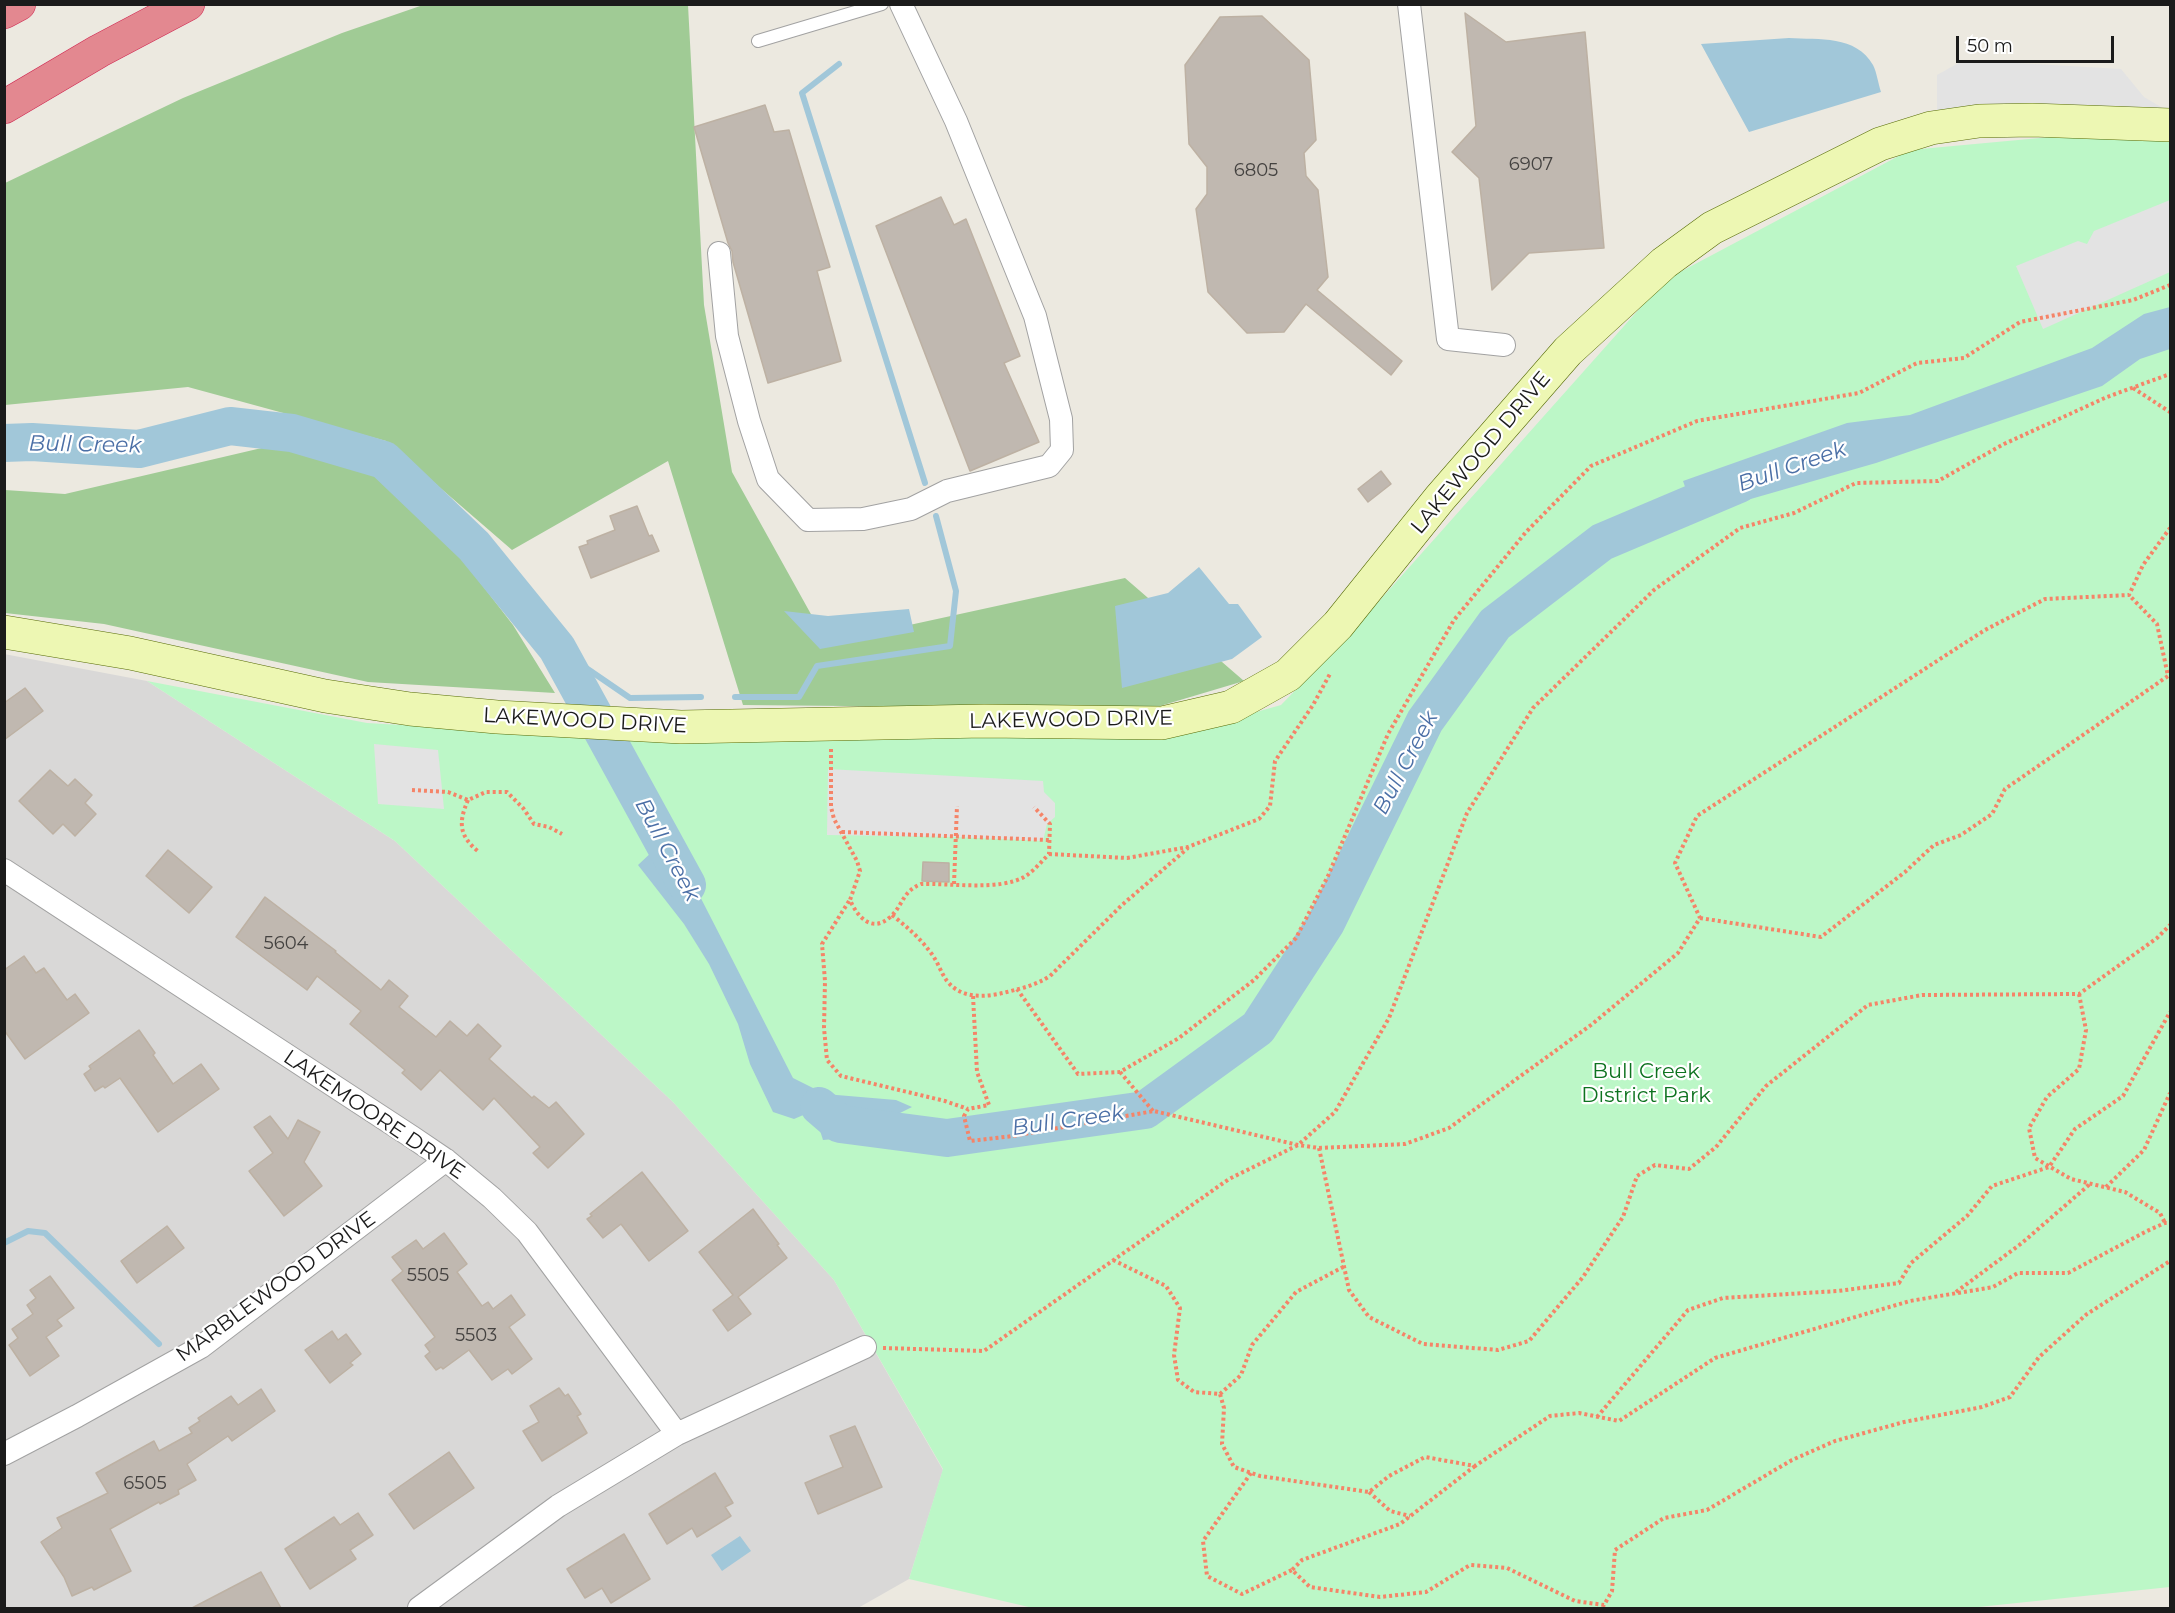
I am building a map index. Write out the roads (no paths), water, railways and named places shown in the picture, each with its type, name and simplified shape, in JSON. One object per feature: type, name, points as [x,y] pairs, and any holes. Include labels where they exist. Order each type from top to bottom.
[{"type":"highway","points":[[4,12],[19,4]]},
{"type":"highway","points":[[4,106],[99,51],[188,4]]},
{"type":"street","points":[[719,253],[727,336],[748,421],[768,479],[807,519],[863,519],[910,509],[948,491],[1049,466],[1062,450],[1060,419],[1035,316],[956,121],[901,4]]},
{"type":"street","points":[[1409,4],[1448,339],[1504,345]]},
{"type":"street","name":"LAKEWOOD DRIVE","points":[[4,632],[130,653],[325,696],[410,709],[497,717],[681,727],[984,721],[1162,723],[1231,707],[1288,675],[1338,625],[1440,498],[1568,351],[1664,263],[1712,228],[1880,144],[1931,128],[1979,122],[2032,120],[2170,125]]},
{"type":"street","name":"LAKEMOORE DRIVE","points":[[4,870],[446,1160],[492,1198],[527,1232],[677,1434]]},
{"type":"street","name":"MARBLEWOOD DRIVE","points":[[4,1454],[201,1347],[446,1160]]},
{"type":"street","points":[[419,1608],[558,1506],[677,1434],[865,1347]]},
{"type":"lane","points":[[758,41],[882,4]]},
{"type":"water","points":[[1789,38],[1836,41],[1857,48],[1873,65],[1881,92],[1749,132],[1701,44]]},
{"type":"water","points":[[2170,307],[2170,349],[2140,359],[2102,386],[1876,463],[1695,515],[1683,481],[1847,423],[1910,415],[2092,348],[2144,314]]},
{"type":"water","points":[[1199,567],[1229,604],[1238,604],[1262,637],[1232,659],[1122,688],[1115,606],[1168,593]]},
{"type":"water","points":[[909,609],[914,632],[820,649],[784,611],[828,616]]},
{"type":"water","points":[[669,836],[793,1078],[825,1094],[896,1100],[912,1107],[900,1113],[880,1116],[846,1138],[823,1140],[818,1124],[808,1113],[794,1119],[773,1112],[750,1064],[738,1024],[709,964],[684,924],[638,865]]},
{"type":"water","points":[[740,1536],[751,1551],[722,1571],[711,1555]]},
{"type":"waterway","points":[[839,64],[802,93],[925,483]]},
{"type":"waterway","name":"Bull Creek","points":[[4,443],[32,442],[139,449],[230,426],[292,433],[384,460],[474,546],[557,648],[687,885]]},
{"type":"waterway","name":"Bull Creek","points":[[819,1106],[840,1124],[947,1138],[1145,1110],[1258,1028],[1326,923],[1425,721],[1495,624],[1602,542],[1739,484]]},
{"type":"waterway","points":[[735,697],[799,697],[817,666],[950,646],[956,591],[936,516]]},
{"type":"waterway","points":[[557,648],[630,698],[701,697]]},
{"type":"waterway","points":[[4,1243],[28,1231],[45,1233],[159,1344]]},
{"type":"park label","name":"Bull Creek District Park","points":[[1646,1084]]}]
